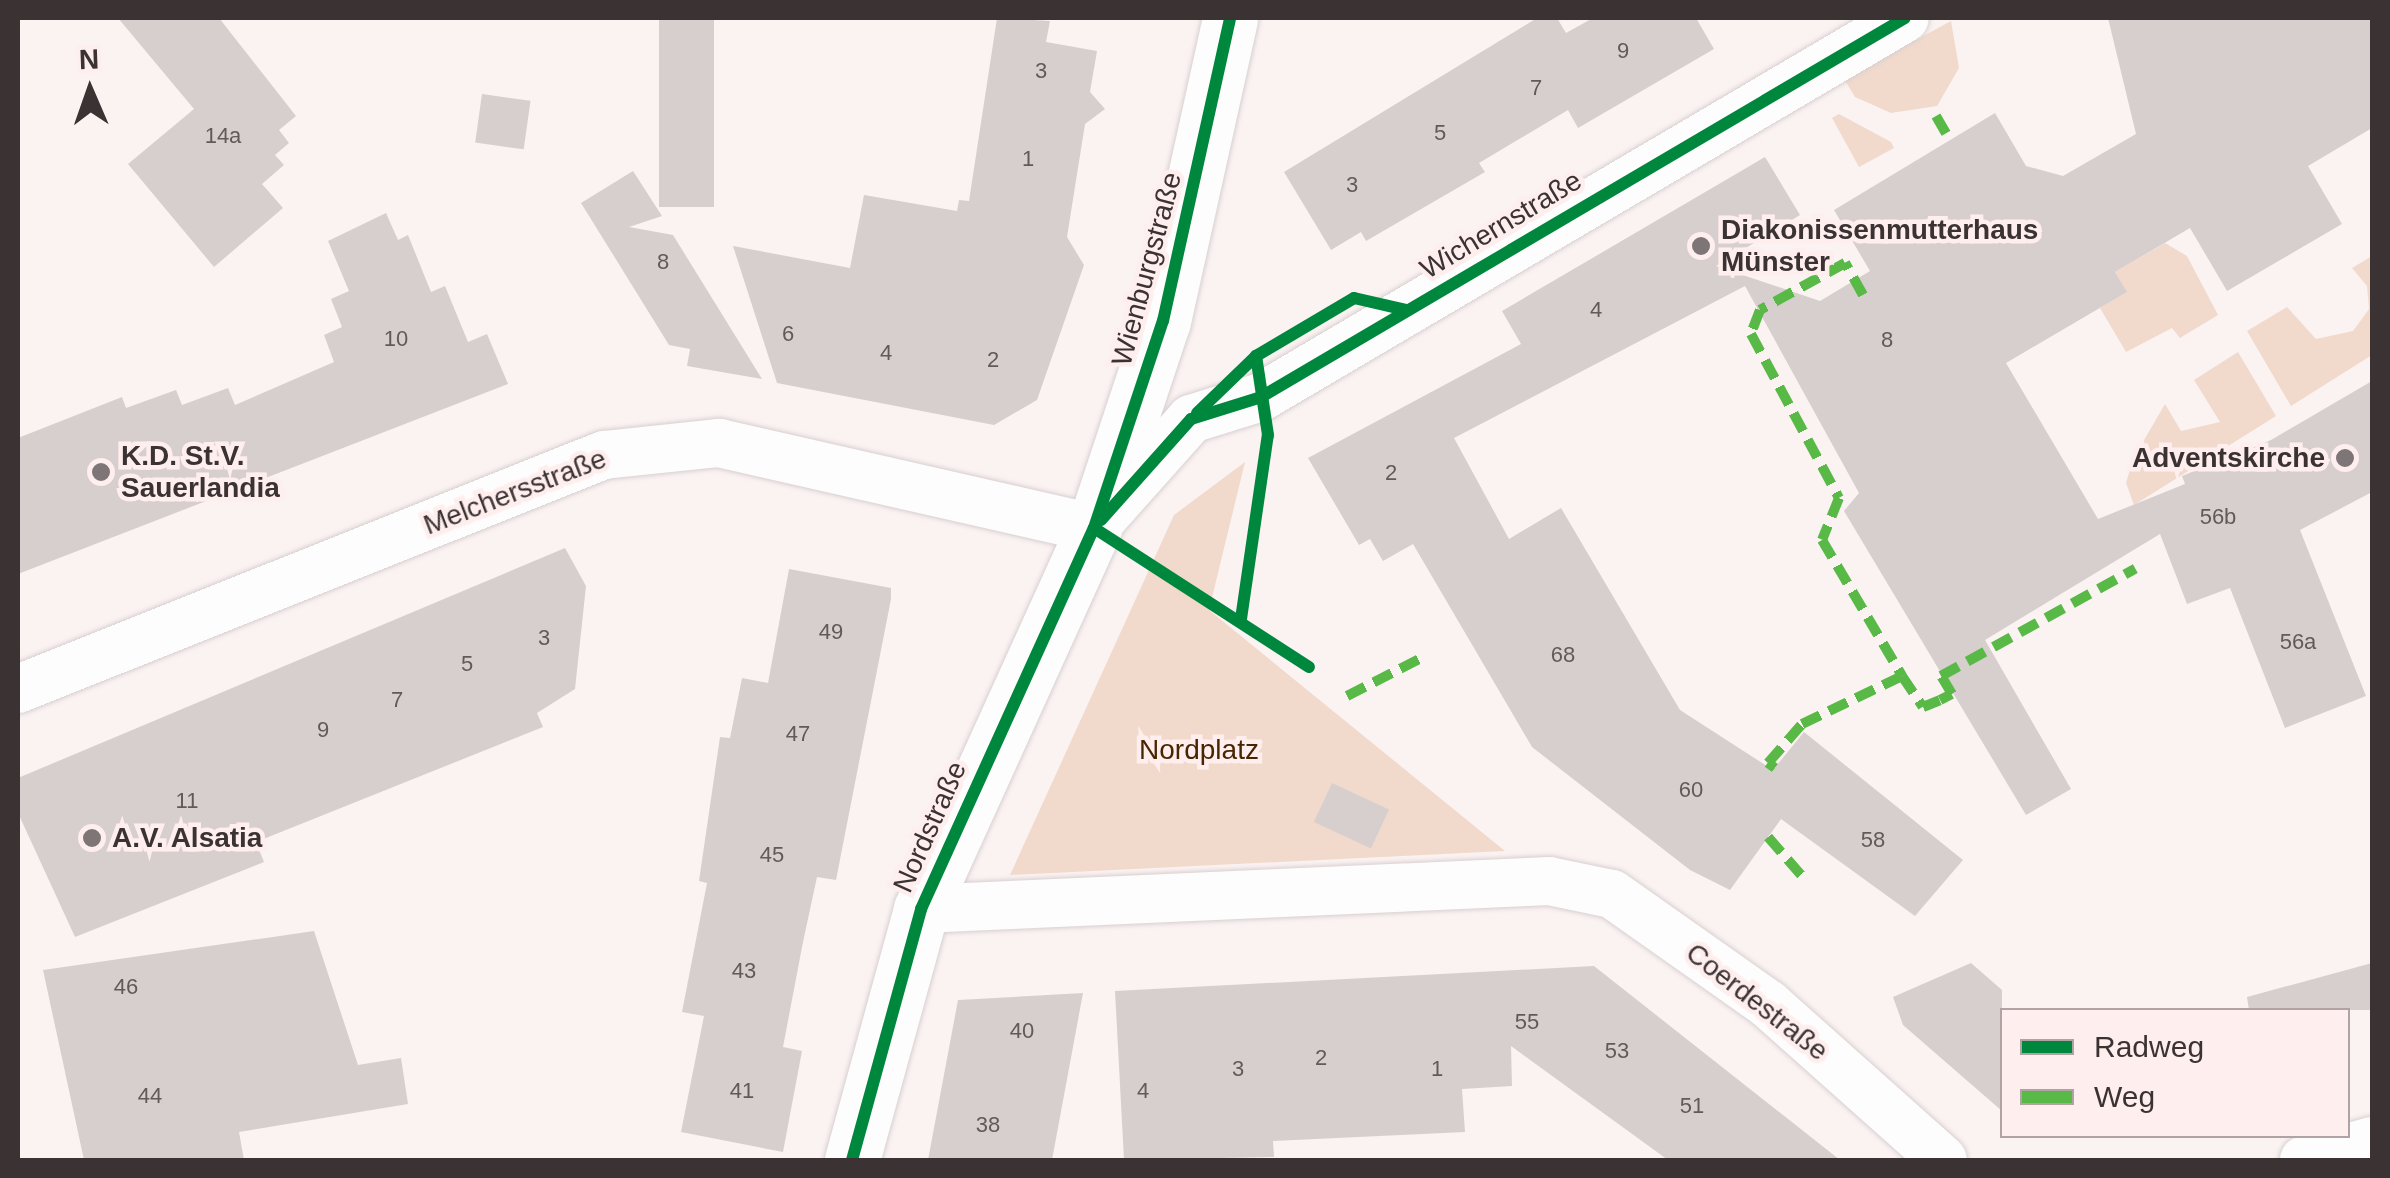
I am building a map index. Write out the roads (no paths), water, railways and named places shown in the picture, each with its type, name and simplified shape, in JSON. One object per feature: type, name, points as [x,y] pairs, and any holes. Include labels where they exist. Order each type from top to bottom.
[{"type":"street","name":"Wienburgstraße","points":[[1094,528],[1164,322],[1230,18]]},
{"type":"street","name":"Wichernstraße","points":[[1094,528],[1192,419],[1262,397],[1905,18]]},
{"type":"street","name":"Melchersstraße","points":[[18,689],[604,454],[719,442],[1094,528]]},
{"type":"street","name":"Nordstraße","points":[[852,1160],[921,909],[1094,528]]},
{"type":"street","name":"Coerdestraße","points":[[921,909],[1550,881],[1612,894],[1745,987],[1944,1160]]},
{"type":"street","points":[[2304,1160],[2372,1141]]},
{"type":"place","name":"Diakonissenmutterhaus Münster","points":[[1701,246]]},
{"type":"place","name":"Adventskirche","points":[[2345,458]]},
{"type":"place","name":"K.D. St.V. Sauerlandia","points":[[101,472]]},
{"type":"place","name":"A.V. Alsatia","points":[[92,838]]},
{"type":"park label","name":"Nordplatz","points":[[1199,750]]}]
